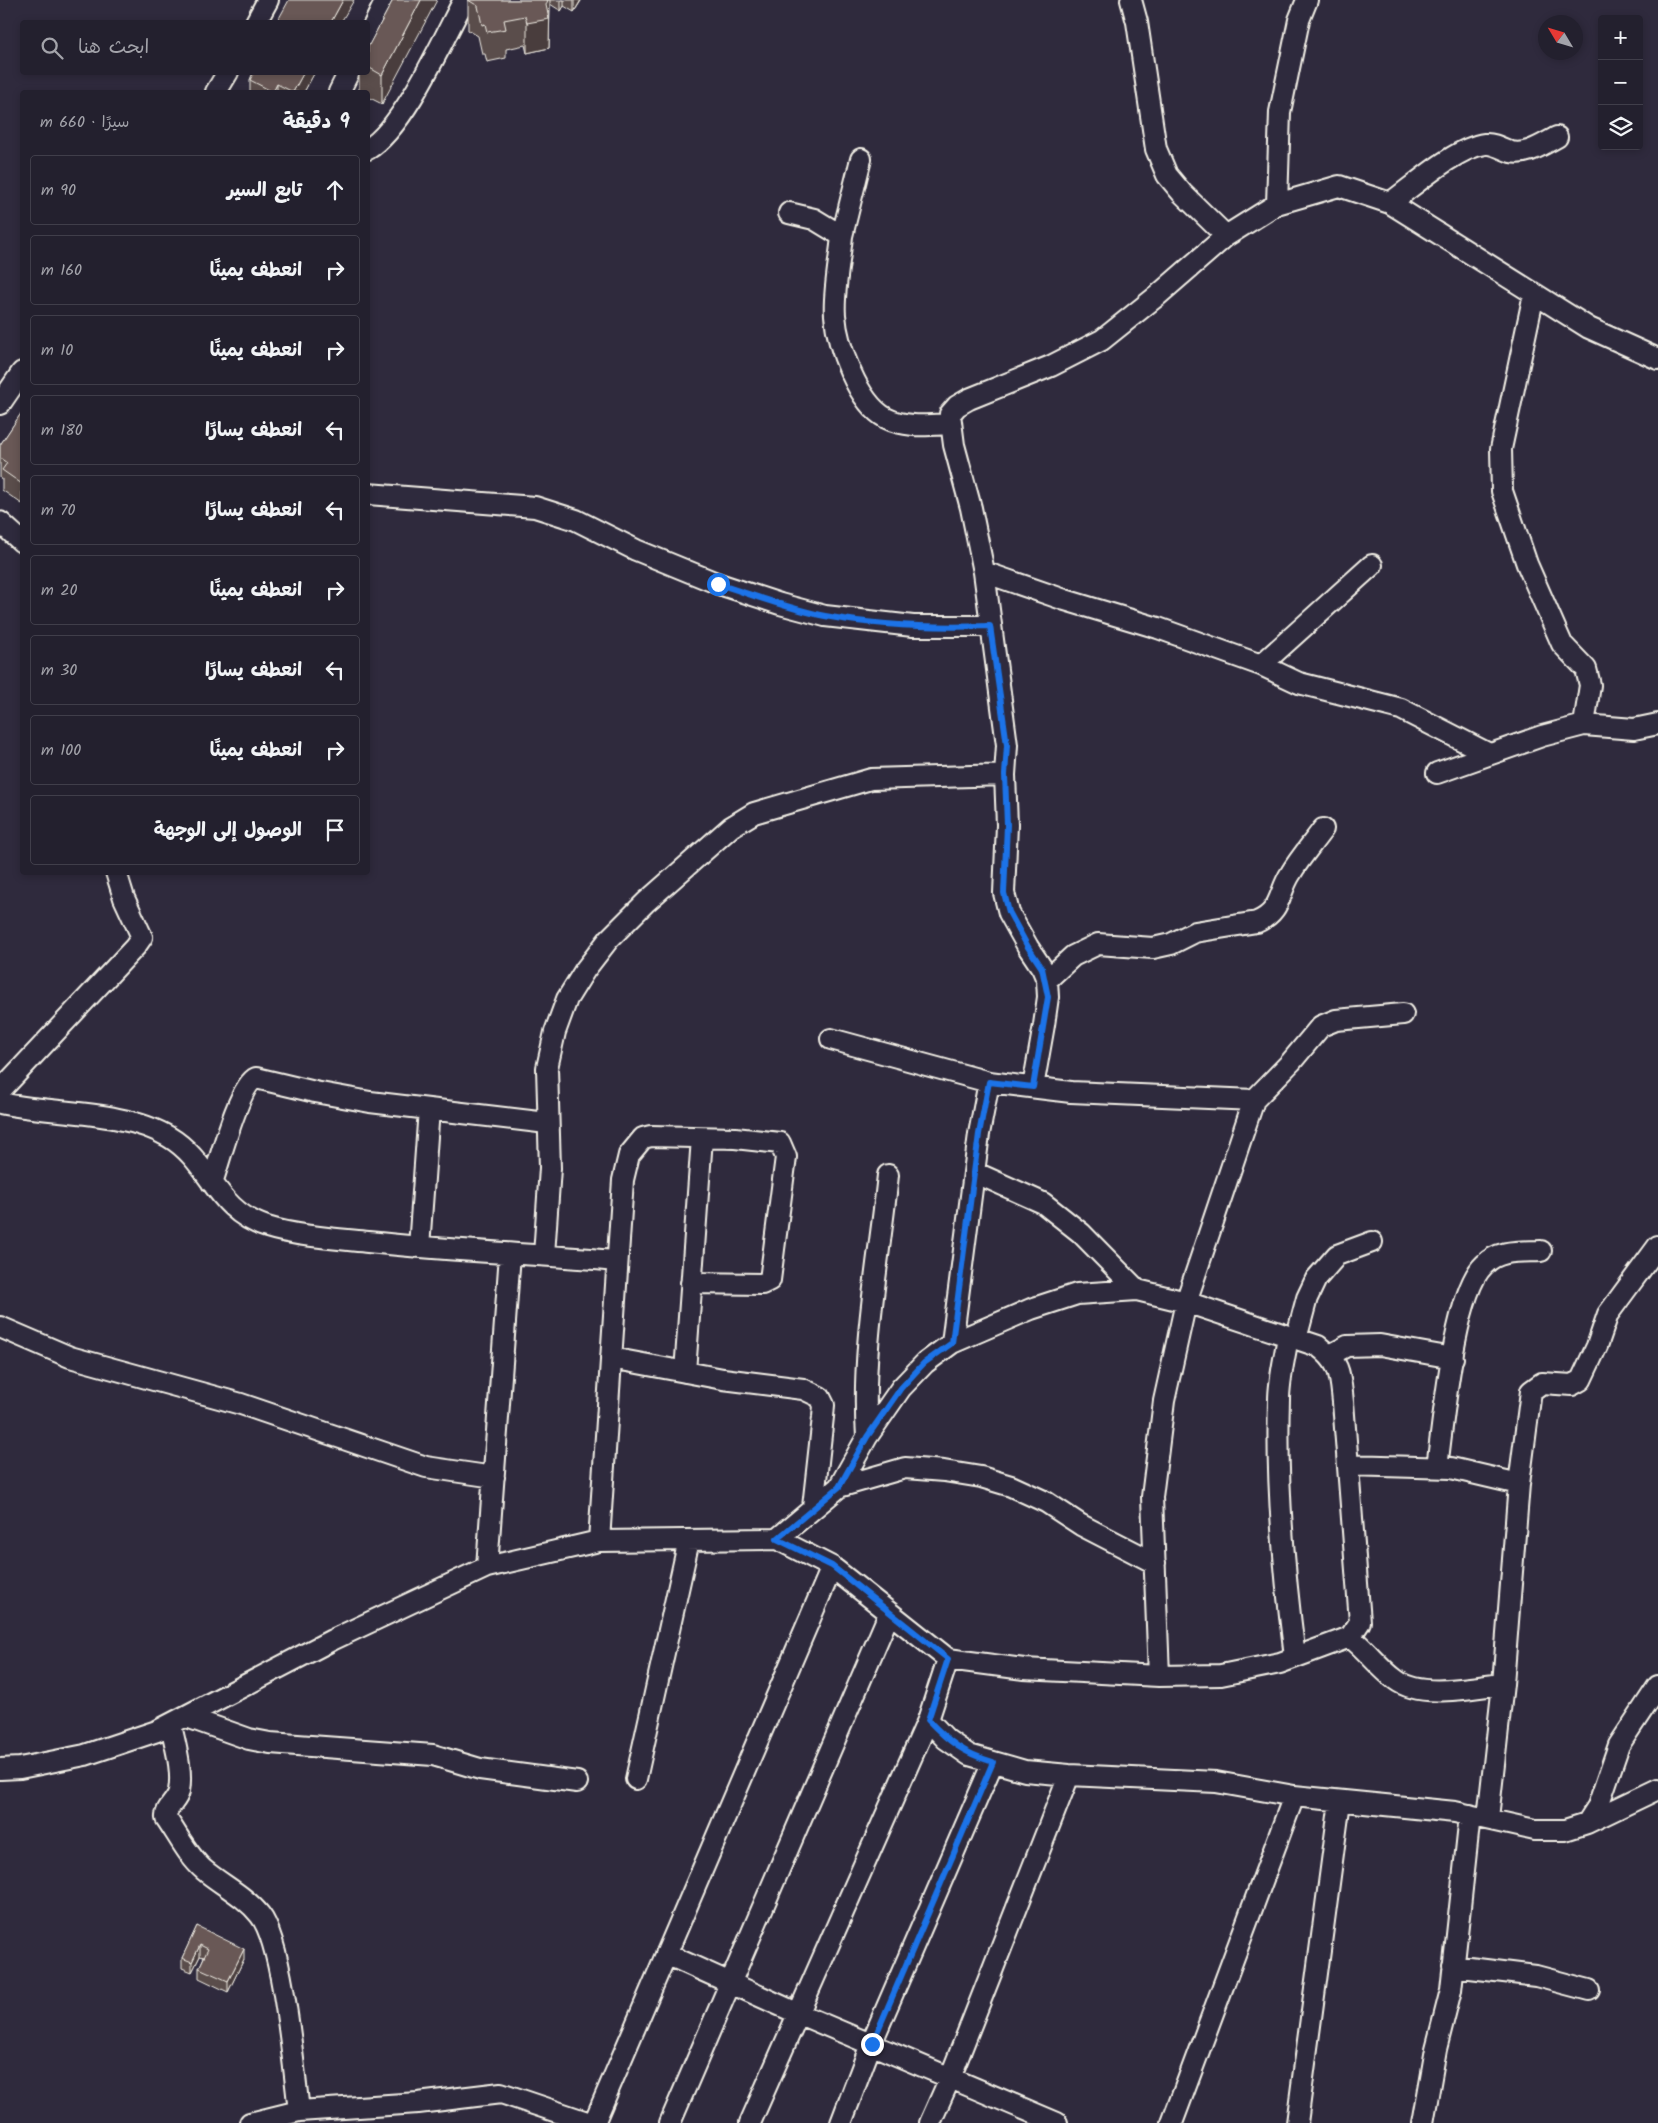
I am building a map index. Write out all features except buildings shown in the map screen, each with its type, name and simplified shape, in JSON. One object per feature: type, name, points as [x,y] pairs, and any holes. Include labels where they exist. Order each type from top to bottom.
[{"type":"street","points":[[257,20],[268,0]]},
{"type":"street","points":[[370,33],[386,0]]},
{"type":"street","points":[[370,148],[378,143],[402,114],[464,0]]},
{"type":"street","points":[[1131,0],[1137,22],[1156,149],[1167,175],[1226,236]]},
{"type":"street","points":[[1277,204],[1280,112],[1299,20],[1307,0]]},
{"type":"street","points":[[217,90],[226,75]]},
{"type":"street","points":[[340,90],[348,75]]},
{"type":"street","points":[[1390,203],[1452,159],[1475,146],[1488,144],[1513,152],[1525,152],[1557,137]]},
{"type":"street","points":[[861,159],[842,236],[834,314],[839,345],[850,371],[872,406],[886,418],[919,425],[950,424]]},
{"type":"street","points":[[1033,1087],[1047,1006],[1047,980],[1009,912],[1004,893],[1007,825],[1005,775],[1007,745],[984,572],[971,508],[950,424],[950,414],[957,406],[969,399],[1051,366],[1102,340],[1157,296],[1226,236],[1277,204],[1339,186],[1390,203],[1589,328],[1658,359]]},
{"type":"street","points":[[789,213],[814,219],[842,236]]},
{"type":"street","points":[[1534,294],[1502,449],[1502,491],[1527,564],[1562,644],[1586,669],[1590,685],[1584,725]]},
{"type":"street","points":[[0,404],[20,375]]},
{"type":"street","points":[[370,494],[534,507],[576,520],[636,550],[718,584],[825,616],[913,626],[990,626]]},
{"type":"street","points":[[0,522],[20,540]]},
{"type":"street","points":[[1261,665],[1372,565]]},
{"type":"street","points":[[984,572],[1064,600],[1158,628],[1261,665],[1299,684],[1400,709],[1489,754]]},
{"type":"street","points":[[1437,773],[1542,736],[1584,725],[1634,729],[1658,724]]},
{"type":"street","points":[[544,1254],[550,1168],[547,1123],[547,1068],[555,1032],[568,999],[585,970],[609,939],[646,902],[731,827],[754,813],[871,779],[1005,775]]},
{"type":"street","points":[[1047,980],[1073,956],[1098,944],[1153,948],[1171,944],[1196,932],[1257,922],[1265,918],[1273,912],[1290,874],[1323,829]]},
{"type":"street","points":[[0,1091],[135,947],[142,937],[124,898],[117,875]]},
{"type":"street","points":[[1159,1676],[1153,1488],[1164,1401],[1186,1302],[1254,1100],[1291,1062],[1321,1026],[1336,1020],[1403,1014]]},
{"type":"street","points":[[831,1039],[989,1082],[1071,1092],[1254,1100]]},
{"type":"street","points":[[212,1183],[240,1097],[248,1084],[256,1078],[315,1092],[429,1109],[547,1123]]},
{"type":"street","points":[[952,1343],[974,1172],[989,1082]]},
{"type":"street","points":[[0,1103],[114,1118],[150,1127],[171,1138],[190,1154],[224,1201],[241,1215],[268,1227],[336,1238],[419,1247],[510,1254],[544,1254],[617,1261]]},
{"type":"street","points":[[419,1247],[429,1109]]},
{"type":"street","points":[[599,1541],[617,1261],[623,1180],[626,1164],[635,1146],[643,1138],[651,1136],[775,1142],[782,1147],[786,1157],[770,1280],[762,1284],[691,1283]]},
{"type":"street","points":[[685,1372],[702,1138]]},
{"type":"street","points":[[974,1172],[1043,1204],[1081,1233],[1137,1290]]},
{"type":"street","points":[[867,1437],[864,1394],[888,1175]]},
{"type":"street","points":[[1295,1658],[1283,1562],[1279,1468],[1279,1398],[1292,1338],[1306,1298],[1316,1279],[1337,1255],[1372,1242]]},
{"type":"street","points":[[1423,2123],[1436,2049],[1451,1990],[1453,1966],[1503,1684],[1519,1484],[1531,1391],[1542,1382],[1572,1385],[1581,1380],[1597,1346],[1608,1314],[1658,1246]]},
{"type":"street","points":[[1437,1467],[1459,1324],[1477,1274],[1483,1265],[1506,1252],[1541,1251]]},
{"type":"street","points":[[487,1567],[510,1254]]},
{"type":"street","points":[[0,1769],[20,1768],[85,1755],[179,1721],[332,1640],[487,1567],[599,1541],[777,1539],[832,1566],[889,1614],[948,1659],[1024,1669],[1159,1676],[1221,1675],[1280,1663],[1295,1658],[1350,1637],[1360,1622],[1339,1369],[1330,1355],[1318,1346],[1186,1302],[1137,1290],[1077,1294],[989,1326],[952,1343],[924,1363],[901,1388],[867,1437],[839,1487],[777,1539]]},
{"type":"street","points":[[0,1327],[70,1357],[241,1404],[426,1467],[494,1477]]},
{"type":"street","points":[[1330,1355],[1347,1346],[1380,1346],[1453,1358]]},
{"type":"street","points":[[611,1358],[723,1379],[802,1389],[820,1397],[824,1405],[813,1508]]},
{"type":"street","points":[[1348,1465],[1451,1468],[1519,1484]]},
{"type":"street","points":[[839,1487],[905,1468],[944,1471],[981,1477],[1010,1486],[1046,1502],[1081,1525],[1155,1563]]},
{"type":"street","points":[[636,1779],[689,1540]]},
{"type":"street","points":[[250,2123],[299,2112],[418,2103],[501,2093],[592,2123],[832,1566]]},
{"type":"street","points":[[670,2123],[889,1614]]},
{"type":"street","points":[[1350,1637],[1366,1649],[1397,1681],[1423,1690],[1503,1684]]},
{"type":"street","points":[[750,2123],[928,1720],[948,1659]]},
{"type":"street","points":[[1587,1823],[1598,1806],[1619,1745],[1658,1686]]},
{"type":"street","points":[[928,1720],[946,1739],[969,1755],[1025,1771],[1216,1782],[1294,1796],[1479,1817],[1535,1830],[1565,1830],[1587,1823],[1658,1789]]},
{"type":"street","points":[[179,1721],[270,1743],[433,1755],[480,1769],[577,1782]]},
{"type":"street","points":[[179,1721],[178,1761],[180,1787],[177,1798],[166,1811],[166,1818],[189,1853],[203,1869],[250,1904],[269,1928],[287,2020],[299,2112]]},
{"type":"street","points":[[841,2123],[872,2044],[993,1762]]},
{"type":"street","points":[[930,2123],[950,2078],[1069,1775]]},
{"type":"street","points":[[1172,2123],[1294,1796]]},
{"type":"street","points":[[1297,2123],[1340,1800]]},
{"type":"street","points":[[666,1954],[797,2013],[1057,2123]]},
{"type":"street","points":[[1453,1966],[1536,1976],[1589,1990]]},
{"type":"route","points":[[718,584],[825,616],[913,626],[990,626],[1007,745],[1005,775],[1007,825],[1005,900],[1009,912],[1047,980],[1048,997],[1033,1087],[989,1082],[979,1134],[962,1278],[952,1343],[924,1363],[901,1388],[867,1437],[862,1449],[839,1487],[777,1539],[832,1566],[889,1614],[948,1659],[928,1720],[946,1739],[969,1755],[993,1762],[872,2044]]}]
